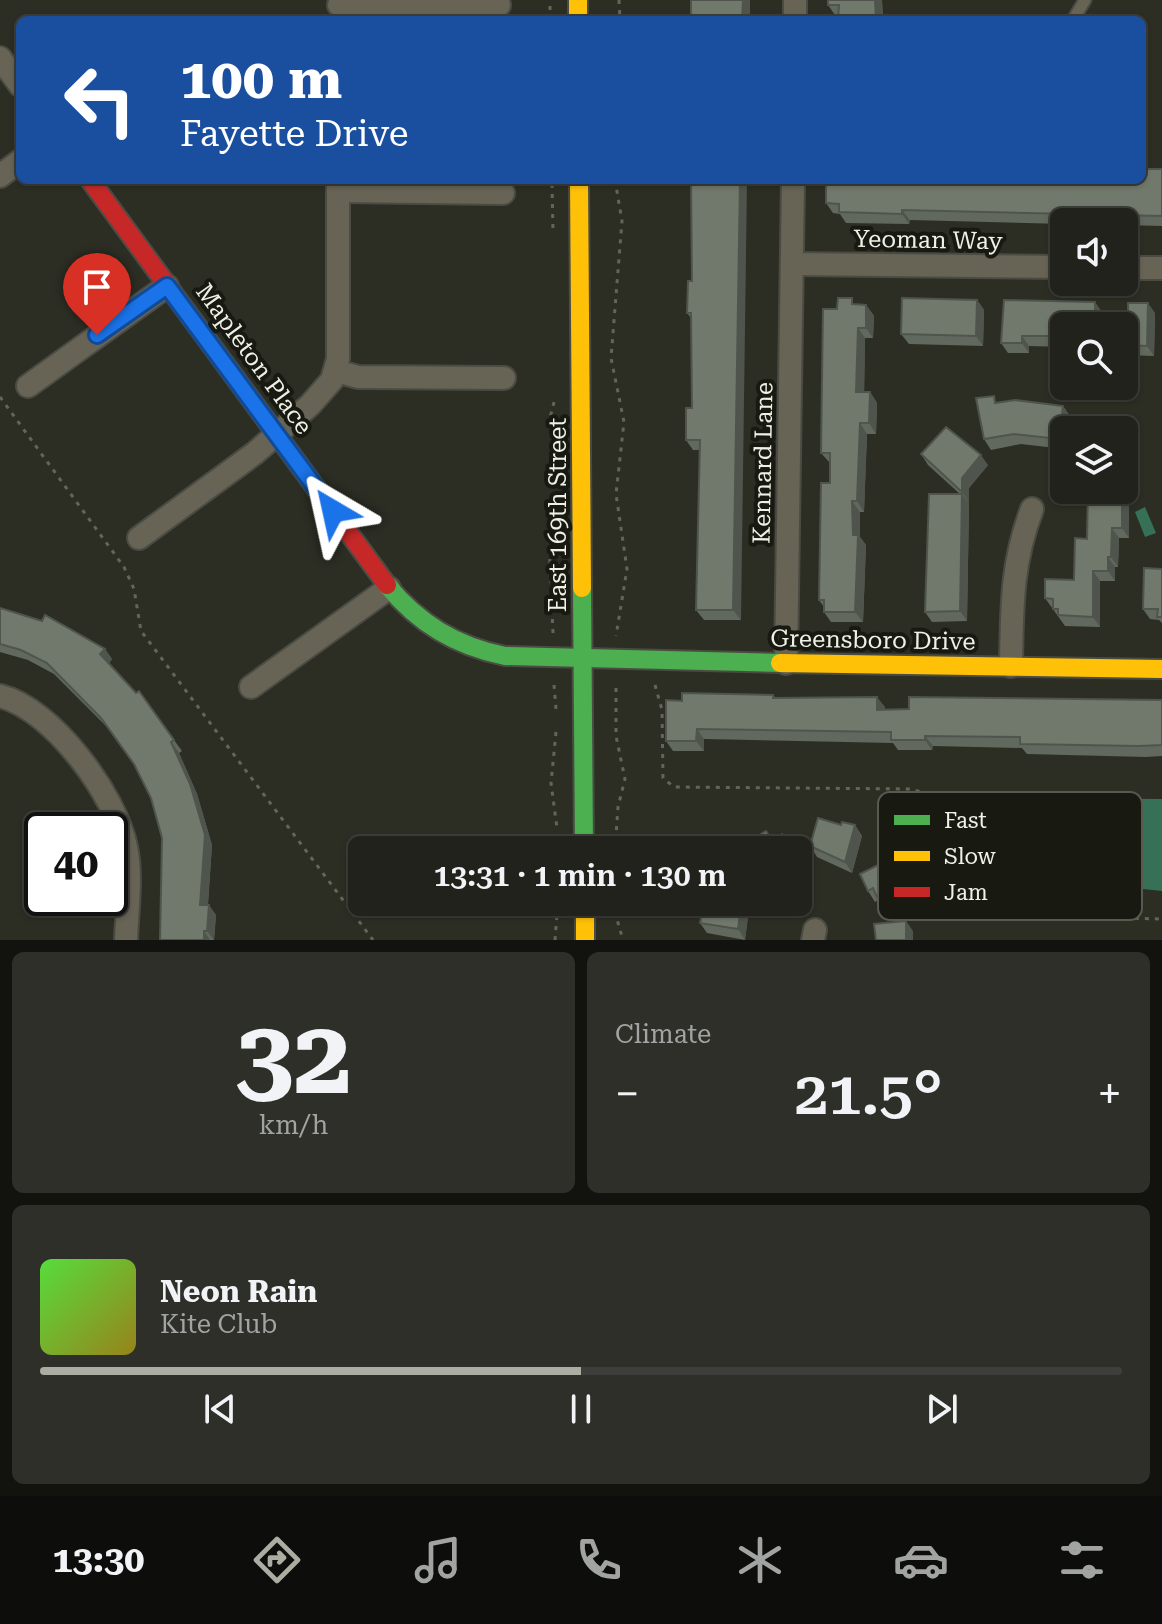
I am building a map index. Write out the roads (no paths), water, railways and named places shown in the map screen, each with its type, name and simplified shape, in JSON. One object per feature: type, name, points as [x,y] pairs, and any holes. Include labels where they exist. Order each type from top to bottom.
[{"type":"street","points":[[339,8],[499,5]]},
{"type":"street","points":[[0,58],[16,80]]},
{"type":"street","name":"Mapleton Place","points":[[93,184],[389,588],[424,625],[445,638],[500,656],[583,659]]},
{"type":"street","name":"East 169th Street","points":[[579,184],[584,836]]},
{"type":"street","name":"Kennard Lane","points":[[786,663],[793,184]]},
{"type":"street","points":[[139,538],[276,434],[328,386],[336,371],[338,186],[503,193]]},
{"type":"street","name":"Yeoman Way","points":[[792,264],[1050,267]]},
{"type":"street","points":[[1138,268],[1162,268]]},
{"type":"street","points":[[28,386],[167,286]]},
{"type":"street","points":[[336,371],[358,377],[504,378]]},
{"type":"street","points":[[1011,666],[1013,576],[1018,546],[1032,509]]},
{"type":"street","points":[[251,687],[389,588]]},
{"type":"street","name":"Greensboro Drive","points":[[583,659],[1162,669]]},
{"type":"street","points":[[0,696],[29,708],[48,723],[85,768],[115,814],[127,851],[126,940]]},
{"type":"street","points":[[585,916],[585,940]]}]
